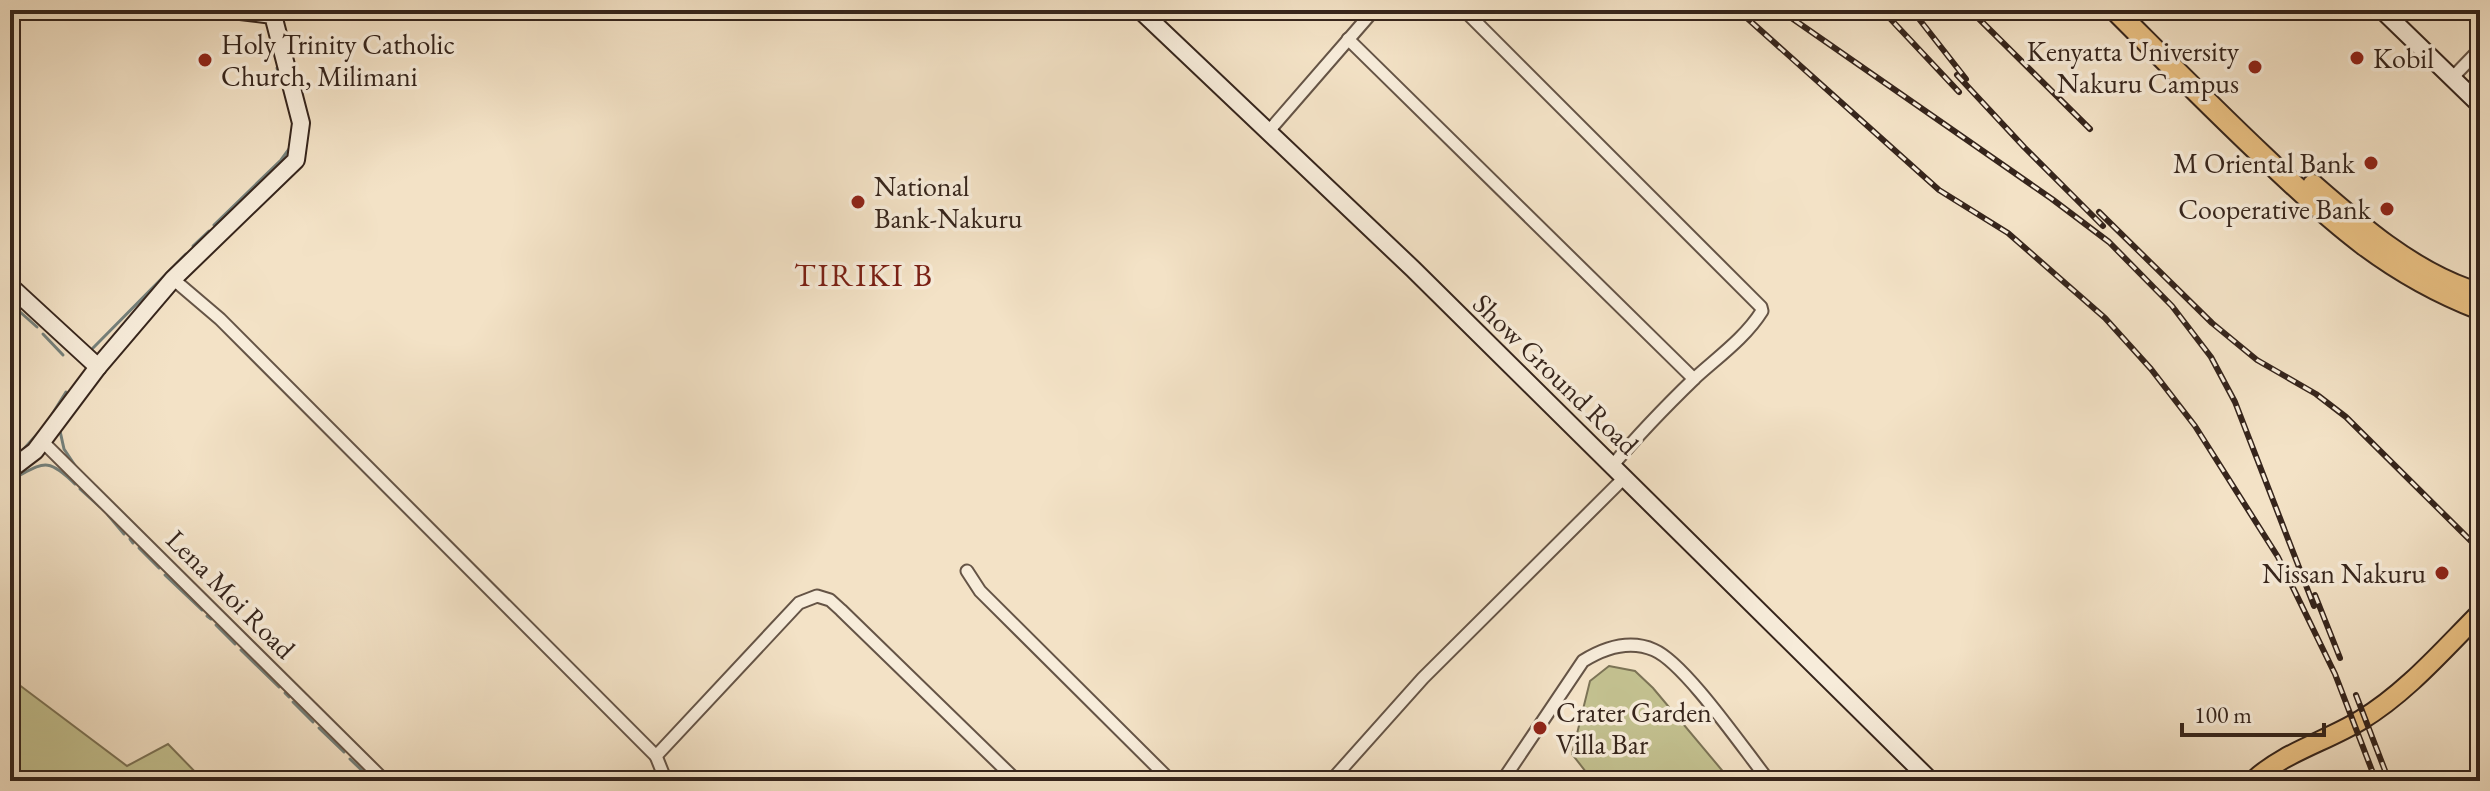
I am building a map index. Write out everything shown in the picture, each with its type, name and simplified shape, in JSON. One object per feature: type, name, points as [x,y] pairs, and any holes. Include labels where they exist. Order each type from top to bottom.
[{"type":"highway","points":[[2115,10],[2202,98],[2330,219],[2394,268],[2437,292],[2480,309]]},
{"type":"highway","points":[[2132,10],[2350,217],[2414,264],[2480,295]]},
{"type":"main road","points":[[10,470],[43,442],[98,367],[173,279],[296,160],[301,123],[275,13],[232,10]]},
{"type":"main road","name":"Show Ground Road","points":[[1140,10],[1401,258],[1931,781]]},
{"type":"main road","points":[[2382,10],[2480,105]]},
{"type":"main road","points":[[10,286],[98,367]]},
{"type":"main road","points":[[2253,781],[2274,764],[2354,724],[2386,703],[2480,613]]},
{"type":"street","points":[[1268,132],[1374,10]]},
{"type":"street","points":[[1331,781],[1423,678],[1618,471],[1633,440],[1738,340],[1762,311],[1464,10]]},
{"type":"street","points":[[1348,39],[1694,379]]},
{"type":"street","points":[[2452,78],[2480,49]]},
{"type":"street","points":[[173,279],[231,330],[656,756],[666,781]]},
{"type":"street","name":"Lena Moi Road","points":[[43,442],[385,781]]},
{"type":"street","points":[[967,571],[980,591],[1171,781]]},
{"type":"street","points":[[656,756],[799,603],[817,596],[830,600],[1017,781]]},
{"type":"street","points":[[1511,779],[1583,661],[1601,651],[1630,645],[1655,650],[1670,660],[1769,781]]},
{"type":"shaded area","points":[[1609,666],[1635,671],[1731,781],[1593,781],[1572,754],[1590,681]]},
{"type":"shaded area","points":[[10,678],[127,766],[168,744],[204,781],[10,781]]},
{"type":"waterway","points":[[277,68],[285,92]]},
{"type":"waterway","points":[[214,225],[281,160],[292,145]]},
{"type":"waterway","points":[[193,246],[209,231]]},
{"type":"waterway","points":[[93,348],[186,254]]},
{"type":"waterway","points":[[10,303],[37,327]]},
{"type":"waterway","points":[[43,334],[63,355]]},
{"type":"waterway","points":[[46,424],[66,392]]},
{"type":"waterway","points":[[21,452],[40,431]]},
{"type":"waterway","points":[[60,431],[64,449],[78,470]]},
{"type":"waterway","points":[[10,480],[44,465],[57,469],[75,484]]},
{"type":"waterway","points":[[87,478],[98,489]]},
{"type":"waterway","points":[[80,489],[100,507]]},
{"type":"waterway","points":[[108,515],[124,534]]},
{"type":"waterway","points":[[130,539],[133,543]]},
{"type":"waterway","points":[[139,548],[159,568]]},
{"type":"waterway","points":[[165,575],[202,610]]},
{"type":"waterway","points":[[207,616],[211,619]]},
{"type":"waterway","points":[[216,625],[235,644]]},
{"type":"waterway","points":[[241,650],[279,687]]},
{"type":"waterway","points":[[285,693],[289,697]]},
{"type":"waterway","points":[[293,702],[313,722]]},
{"type":"waterway","points":[[319,728],[344,752]]},
{"type":"waterway","points":[[350,759],[373,781]]},
{"type":"railway","points":[[1738,10],[1939,190],[2008,233],[2105,318],[2151,369],[2195,426],[2278,557],[2335,674],[2376,781]]},
{"type":"railway","points":[[1780,10],[2109,242],[2172,306],[2211,357],[2235,402],[2314,606]]},
{"type":"railway","points":[[1882,10],[1959,92]]},
{"type":"railway","points":[[1912,10],[1966,79]]},
{"type":"railway","points":[[1970,10],[2090,129]]},
{"type":"railway","points":[[1957,75],[2103,226]]},
{"type":"railway","points":[[2099,212],[2212,323],[2257,360],[2316,394],[2346,417],[2480,550]]},
{"type":"railway","points":[[2315,595],[2340,658]]},
{"type":"railway","points":[[2356,695],[2389,781]]},
{"type":"place","name":"Kobil","points":[[2357,58]]},
{"type":"place","name":"Holy Trinity Catholic Church, Milimani","points":[[205,60]]},
{"type":"place","name":"Kenyatta University Nakuru Campus","points":[[2255,67]]},
{"type":"place","name":"M Oriental Bank","points":[[2371,163]]},
{"type":"place","name":"National Bank-Nakuru","points":[[858,202]]},
{"type":"place","name":"Cooperative Bank","points":[[2387,209]]},
{"type":"place","name":"Nissan Nakuru","points":[[2442,573]]},
{"type":"place","name":"Crater Garden Villa Bar","points":[[1540,728]]},
{"type":"district","name":"TIRIKI B","points":[[864,275]]}]
